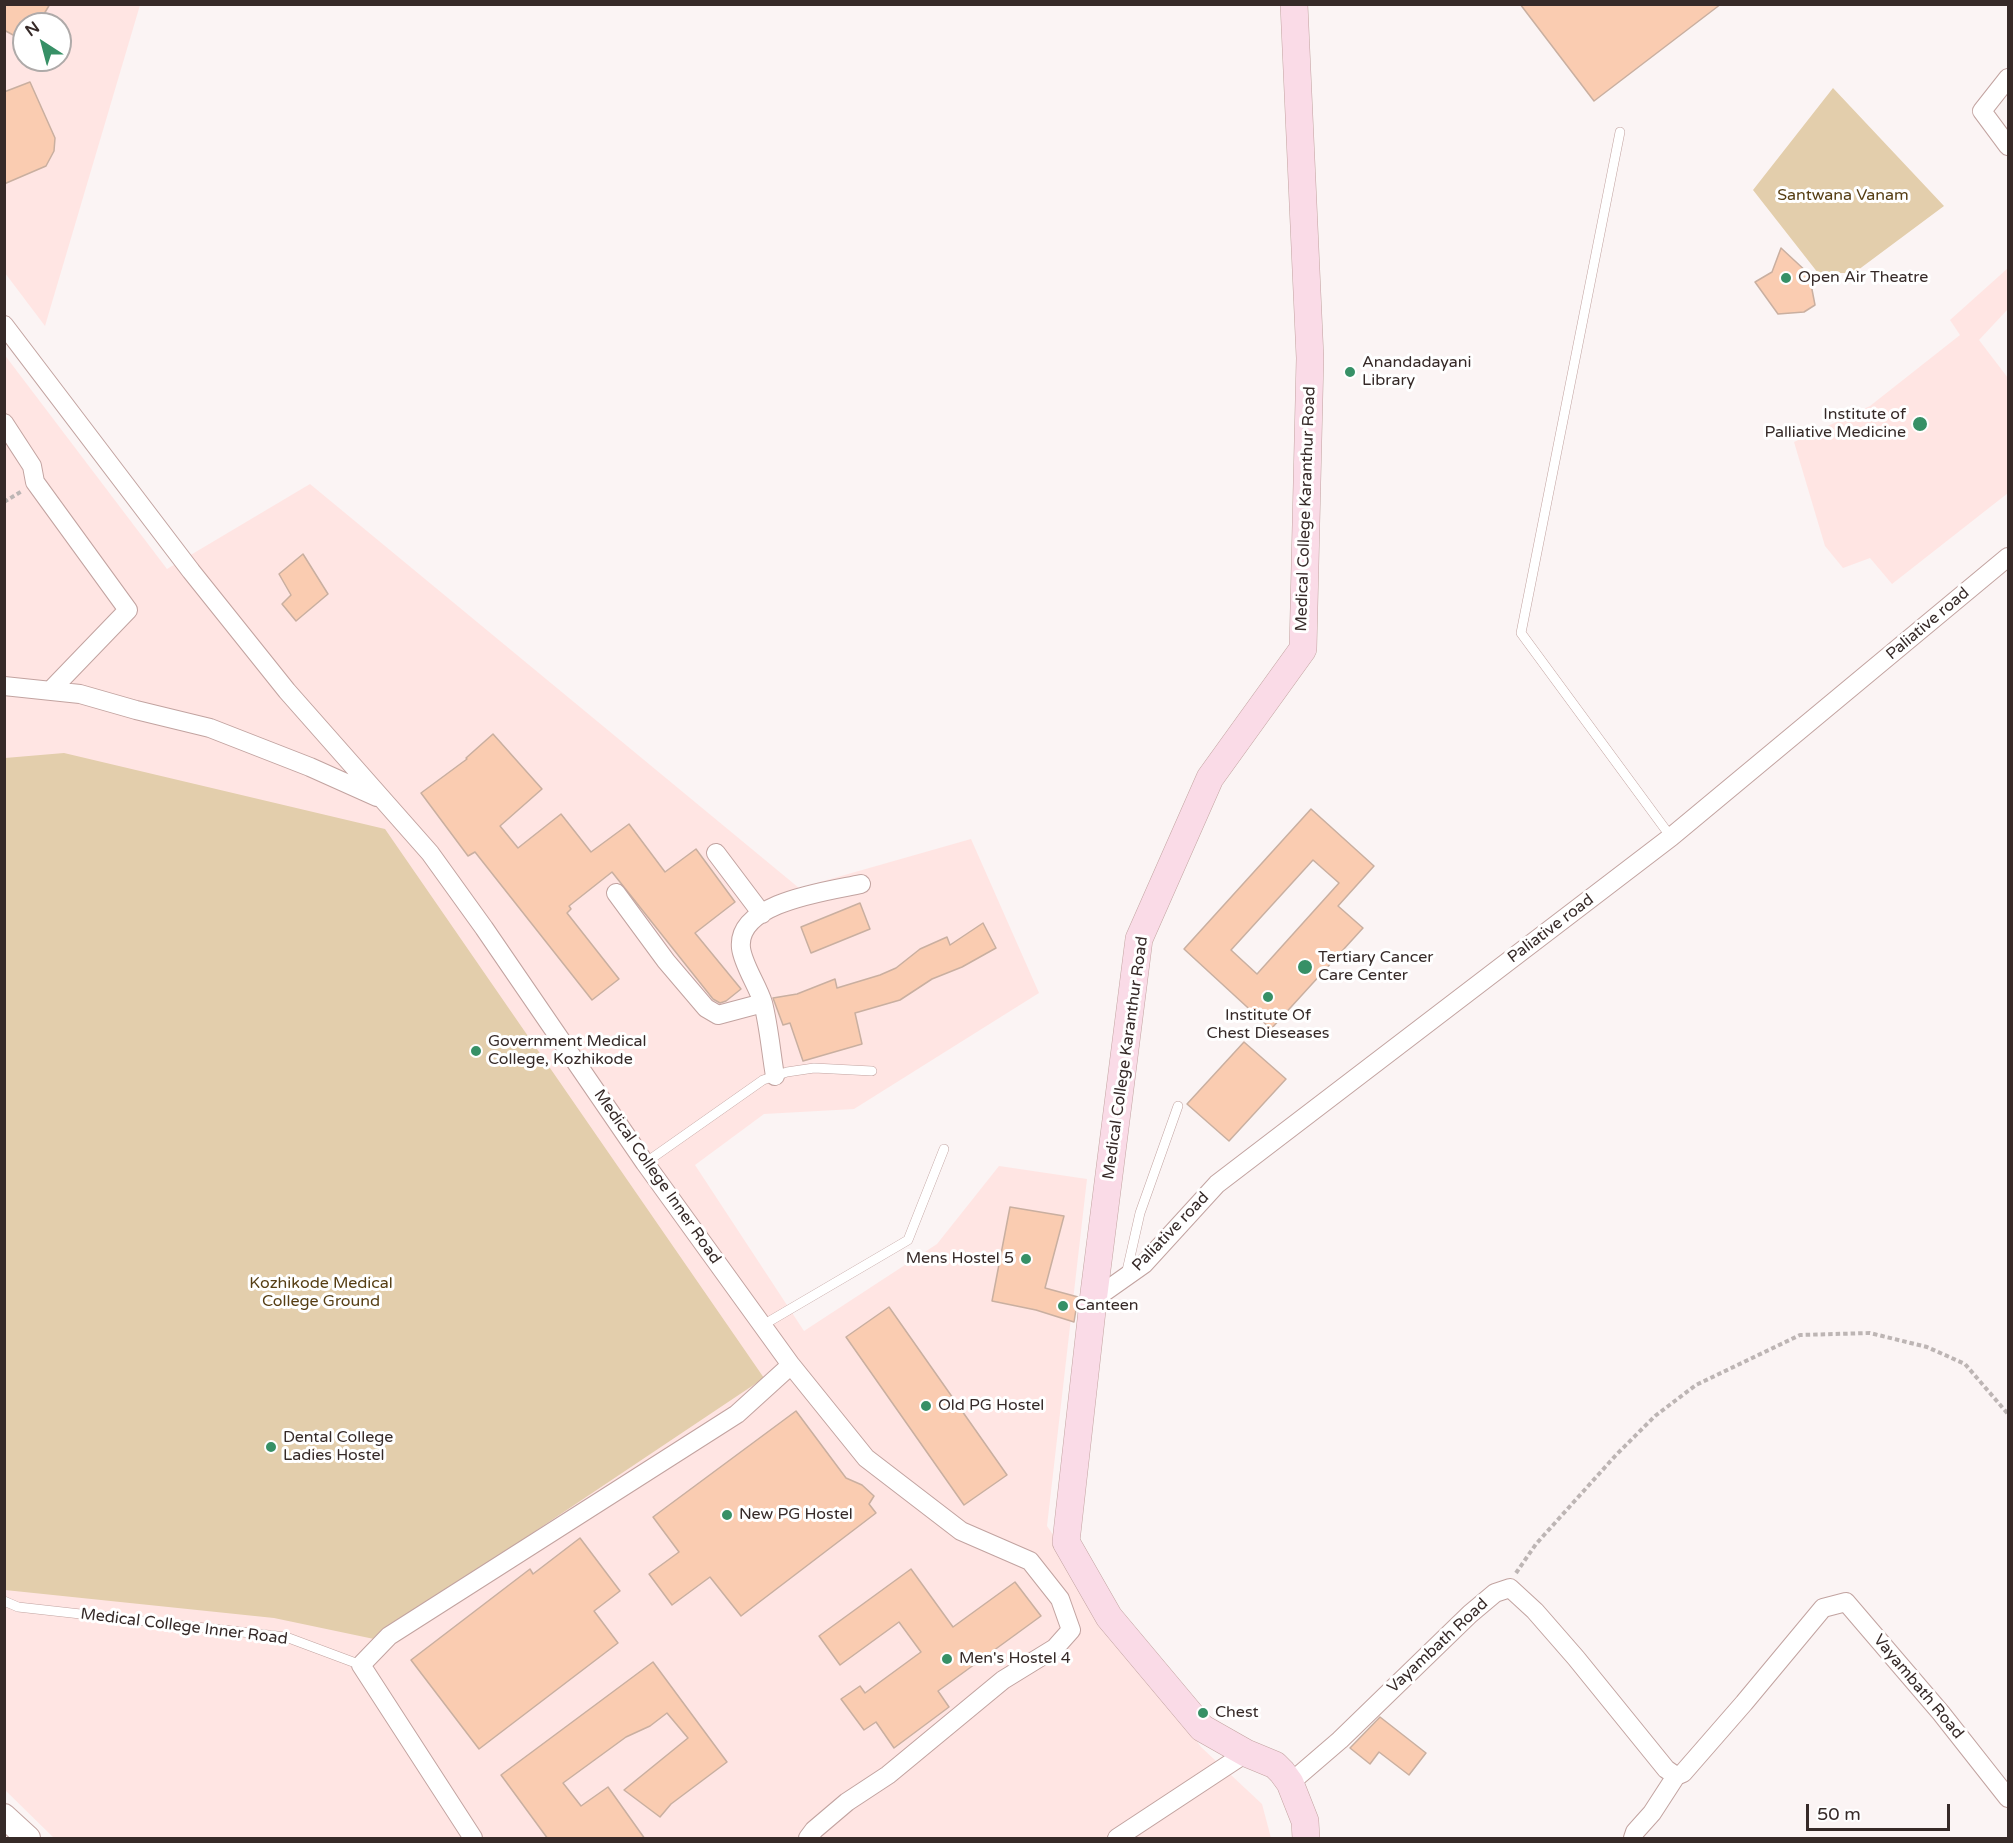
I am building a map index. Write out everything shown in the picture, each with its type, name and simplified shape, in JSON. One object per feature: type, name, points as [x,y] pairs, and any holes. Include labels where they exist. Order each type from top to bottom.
[{"type":"main road","name":"Medical College Karanthur Road","points":[[1293,4],[1311,358],[1303,649],[1210,778],[1139,939],[1093,1300],[1066,1542],[1109,1617],[1202,1728],[1246,1753],[1275,1765],[1290,1784],[1305,1821],[1306,1839]]},
{"type":"street","points":[[2008,78],[1982,111],[2008,146]]},
{"type":"street","points":[[6,330],[279,682],[384,800]]},
{"type":"street","points":[[4,423],[32,466],[35,482],[129,610],[50,691]]},
{"type":"street","name":"Paliative road","points":[[1093,1300],[1144,1264],[1217,1184],[1671,837],[2008,557]]},
{"type":"street","name":"Medical College Inner Road","points":[[4,686],[80,694],[210,728],[310,767],[384,800],[430,853],[645,1163],[791,1365],[866,1458],[961,1531],[1030,1561],[1060,1599],[1071,1630],[1055,1648],[1003,1680],[888,1774],[847,1802],[814,1830],[808,1839]]},
{"type":"street","points":[[716,853],[762,914]]},
{"type":"street","points":[[775,1076],[763,1003],[741,950],[741,934],[753,919],[798,897],[861,884]]},
{"type":"street","points":[[616,893],[666,961],[706,1008],[718,1015],[763,1003]]},
{"type":"street","points":[[474,1839],[362,1665],[389,1636],[737,1414],[791,1365]]},
{"type":"street","name":"Vayambath Road","points":[[1290,1784],[1340,1740],[1470,1614],[1496,1593],[1510,1587],[1535,1611],[1666,1769],[1676,1776]]},
{"type":"street","name":"Vayambath Road","points":[[1634,1839],[1635,1833],[1652,1813],[1676,1776],[1683,1773],[1823,1608],[1846,1602],[1941,1713],[2008,1798]]},
{"type":"street","points":[[1117,1839],[1246,1753]]},
{"type":"street","points":[[4,1815],[28,1839]]},
{"type":"lane","points":[[1620,132],[1521,633],[1671,837]]},
{"type":"lane","points":[[645,1163],[763,1080],[814,1068],[872,1071]]},
{"type":"lane","points":[[1126,1277],[1140,1213],[1178,1106]]},
{"type":"lane","points":[[763,1325],[908,1240],[944,1149]]},
{"type":"lane","name":"Medical College Inner Road","points":[[4,1601],[18,1607],[286,1637],[362,1665]]},
{"type":"path","points":[[1506,1589],[1536,1544],[1616,1455],[1655,1416],[1696,1385],[1800,1335],[1870,1333],[1927,1347],[1965,1364],[2008,1414]]},
{"type":"shaded area","points":[[5,5],[140,5],[45,326],[5,273]]},
{"type":"shaded area","name":"Institute of Palliative Medicine","points":[[2008,268],[2008,309],[1979,340],[2008,378],[2008,493],[1892,584],[1870,558],[1843,568],[1825,546],[1794,442],[1870,406],[1960,335],[1950,320]]},
{"type":"shaded area","name":"Government Medical College, Kozhikode","points":[[4,354],[167,569],[310,484],[799,888],[971,839],[1039,993],[854,1109],[764,1114],[695,1165],[804,1331],[937,1244],[999,1166],[1087,1179],[1047,1526],[1201,1747],[1262,1804],[1271,1838],[54,1838],[5,1790]]},
{"type":"green space","name":"Santwana Vanam","points":[[1833,88],[1944,206],[1854,273],[1818,273],[1753,190]]},
{"type":"green space","name":"Kozhikode Medical College Ground","points":[[64,753],[385,829],[764,1378],[374,1639],[274,1618],[5,1590],[5,758]]},
{"type":"building","points":[[4,4],[50,4],[45,12],[12,12],[12,34],[4,30]]},
{"type":"building","points":[[1520,4],[1721,4],[1594,101]]},
{"type":"building","points":[[30,82],[55,138],[54,151],[46,166],[4,184],[4,92]]},
{"type":"building","name":"Open Air Theatre","points":[[1781,248],[1809,274],[1815,305],[1804,312],[1778,314],[1755,282],[1772,272]]},
{"type":"building","points":[[303,554],[328,594],[296,621],[282,604],[291,595],[279,574]]},
{"type":"building","points":[[493,734],[542,789],[500,826],[518,848],[561,814],[591,852],[629,824],[665,872],[696,849],[735,902],[695,933],[741,989],[726,1001],[720,1003],[713,999],[612,872],[569,906],[571,909],[567,913],[619,979],[592,1000],[475,852],[468,856],[421,793],[467,759]]},
{"type":"building","name":"Institute Of Chest Dieseases","points":[[1311,809],[1374,866],[1338,906],[1363,928],[1271,1029],[1184,949]],"holes":[[[1313,860],[1339,883],[1257,974],[1231,950]]]},
{"type":"building","points":[[860,903],[870,929],[811,953],[801,927]]},
{"type":"building","points":[[983,923],[996,948],[962,967],[932,979],[900,1000],[855,1013],[862,1044],[803,1061],[790,1023],[783,1025],[773,998],[797,994],[835,979],[837,988],[880,975],[896,968],[920,949],[947,937],[950,945]]},
{"type":"building","points":[[1244,1042],[1286,1079],[1229,1141],[1187,1104]]},
{"type":"building","name":"Mens Hostel 5","points":[[1010,1207],[1064,1216],[1045,1288],[1078,1297],[1074,1322],[1036,1310],[992,1301]]},
{"type":"building","name":"Old PG Hostel","points":[[889,1307],[1007,1475],[964,1505],[846,1337]]},
{"type":"building","points":[[796,1411],[846,1478],[862,1485],[874,1496],[869,1504],[876,1513],[741,1616],[710,1577],[672,1605],[649,1574],[679,1552],[653,1517]]},
{"type":"building","points":[[580,1538],[620,1591],[594,1611],[618,1643],[479,1749],[411,1660],[530,1569],[533,1574]]},
{"type":"building","name":"Men's Hostel 4","points":[[911,1569],[953,1627],[1015,1582],[1041,1616],[938,1691],[949,1707],[894,1748],[876,1722],[864,1730],[841,1699],[860,1686],[865,1693],[921,1652],[899,1622],[840,1665],[819,1636]]},
{"type":"building","points":[[653,1662],[727,1762],[671,1804],[660,1817],[624,1790],[688,1738],[667,1713],[650,1726],[626,1737],[563,1783],[581,1806],[608,1787],[645,1839],[548,1839],[501,1775]]},
{"type":"building","points":[[1380,1717],[1426,1753],[1409,1775],[1379,1752],[1370,1764],[1350,1748]]},
{"type":"place","name":"Open Air Theatre","points":[[1786,278]]},
{"type":"place","name":"Anandadayani Library","points":[[1350,372]]},
{"type":"place","name":"Institute of Palliative Medicine","points":[[1920,424]]},
{"type":"place","name":"Tertiary Cancer Care Center","points":[[1305,967]]},
{"type":"place","name":"Institute Of Chest Dieseases","points":[[1268,997]]},
{"type":"place","name":"Government Medical College, Kozhikode","points":[[476,1051]]},
{"type":"place","name":"Mens Hostel 5","points":[[1026,1259]]},
{"type":"place","name":"Canteen","points":[[1063,1306]]},
{"type":"place","name":"Old PG Hostel","points":[[926,1406]]},
{"type":"place","name":"Dental College Ladies Hostel","points":[[271,1447]]},
{"type":"place","name":"New PG Hostel","points":[[727,1515]]},
{"type":"place","name":"Men's Hostel 4","points":[[947,1659]]},
{"type":"place","name":"Chest","points":[[1203,1713]]}]
